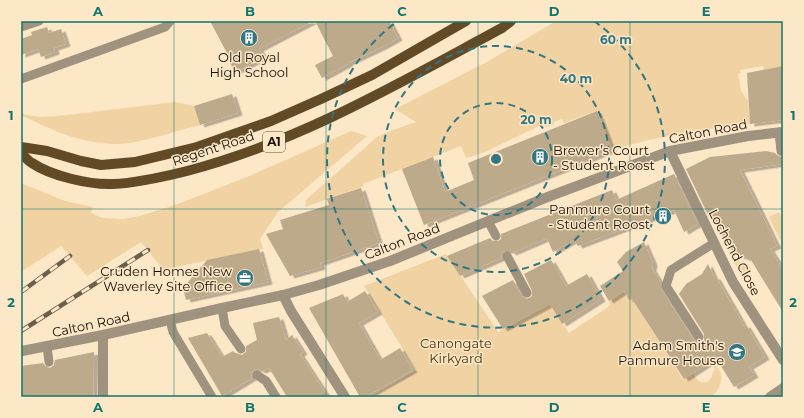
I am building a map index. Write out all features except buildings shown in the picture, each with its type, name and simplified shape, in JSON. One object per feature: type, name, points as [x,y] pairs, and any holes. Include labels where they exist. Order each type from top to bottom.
[{"type":"main road","name":"Regent Road","points":[[21,147],[47,151],[81,161],[101,164],[135,162],[197,147],[271,121],[321,100],[372,75],[466,21]]},
{"type":"main road","name":"Regent Road","points":[[21,153],[31,163],[50,172],[96,184],[133,182],[216,163],[286,137],[375,96],[502,28],[511,21]]},
{"type":"street","name":"Calton Road","points":[[22,351],[103,335],[319,285],[390,261],[488,221],[670,152],[748,136],[781,132]]},
{"type":"street","name":"Lochend Close","points":[[670,152],[733,282],[783,360]]},
{"type":"street","points":[[283,294],[291,311],[345,397]]},
{"type":"street","points":[[103,335],[103,397]]},
{"type":"street","points":[[770,397],[783,388]]},
{"type":"lane","points":[[21,27],[39,21]]},
{"type":"lane","points":[[21,79],[165,27],[170,21]]},
{"type":"lane","points":[[781,132],[781,151]]},
{"type":"lane","points":[[488,221],[496,236]]},
{"type":"lane","points":[[699,337],[666,286],[671,270],[714,243]]},
{"type":"lane","points":[[508,256],[527,292]]},
{"type":"lane","points":[[222,308],[225,326],[241,350]]},
{"type":"lane","points":[[170,320],[173,332],[212,397]]},
{"type":"lane","points":[[47,346],[49,362]]},
{"type":"lane","points":[[257,375],[266,381],[276,397]]},
{"type":"green space","points":[[556,21],[783,21],[783,66],[764,70],[763,66],[740,70],[741,73],[738,74],[741,91],[748,101],[750,124],[681,134],[612,150],[596,111],[564,123],[562,119],[554,122],[554,125],[546,127],[543,124],[485,152],[466,158],[461,146],[363,184],[364,186],[359,188],[305,207],[306,200],[377,137],[416,122],[395,109],[487,62]]},
{"type":"green space","points":[[175,102],[194,106],[200,125],[148,139],[117,144],[91,142],[79,139],[55,131],[21,115],[41,117],[59,116]]},
{"type":"green space","points":[[351,131],[367,136],[278,212],[260,239],[263,249],[161,270],[158,263],[141,242],[87,276],[61,246],[21,272],[21,183],[65,201],[93,207],[91,213],[102,218],[123,219],[140,216],[178,204],[247,177]]},
{"type":"green space","points":[[779,212],[783,220],[783,239],[780,240],[769,217]]},
{"type":"green space","name":"Canongate Kirkyard","points":[[446,254],[498,332],[549,303],[569,333],[608,307],[610,305],[609,301],[624,291],[629,300],[632,299],[683,379],[693,373],[699,381],[705,383],[707,382],[711,379],[713,371],[715,371],[714,363],[721,374],[719,387],[711,397],[370,397],[416,370],[364,286]]},
{"type":"green space","points":[[730,255],[740,262],[748,264],[752,271],[742,276]]},
{"type":"railway","points":[[21,331],[148,250]]},
{"type":"railway","points":[[21,292],[70,256]]},
{"type":"place","name":"Old Royal High School","points":[[249,38]]},
{"type":"place","name":"Brewer’s Court - Student Roost","points":[[540,157]]},
{"type":"place","name":"Panmure Court - Student Roost","points":[[663,216]]},
{"type":"place","name":"Cruden Homes New Waverley Site Office","points":[[245,278]]},
{"type":"place","name":"Adam Smith's Panmure House","points":[[737,352]]}]
